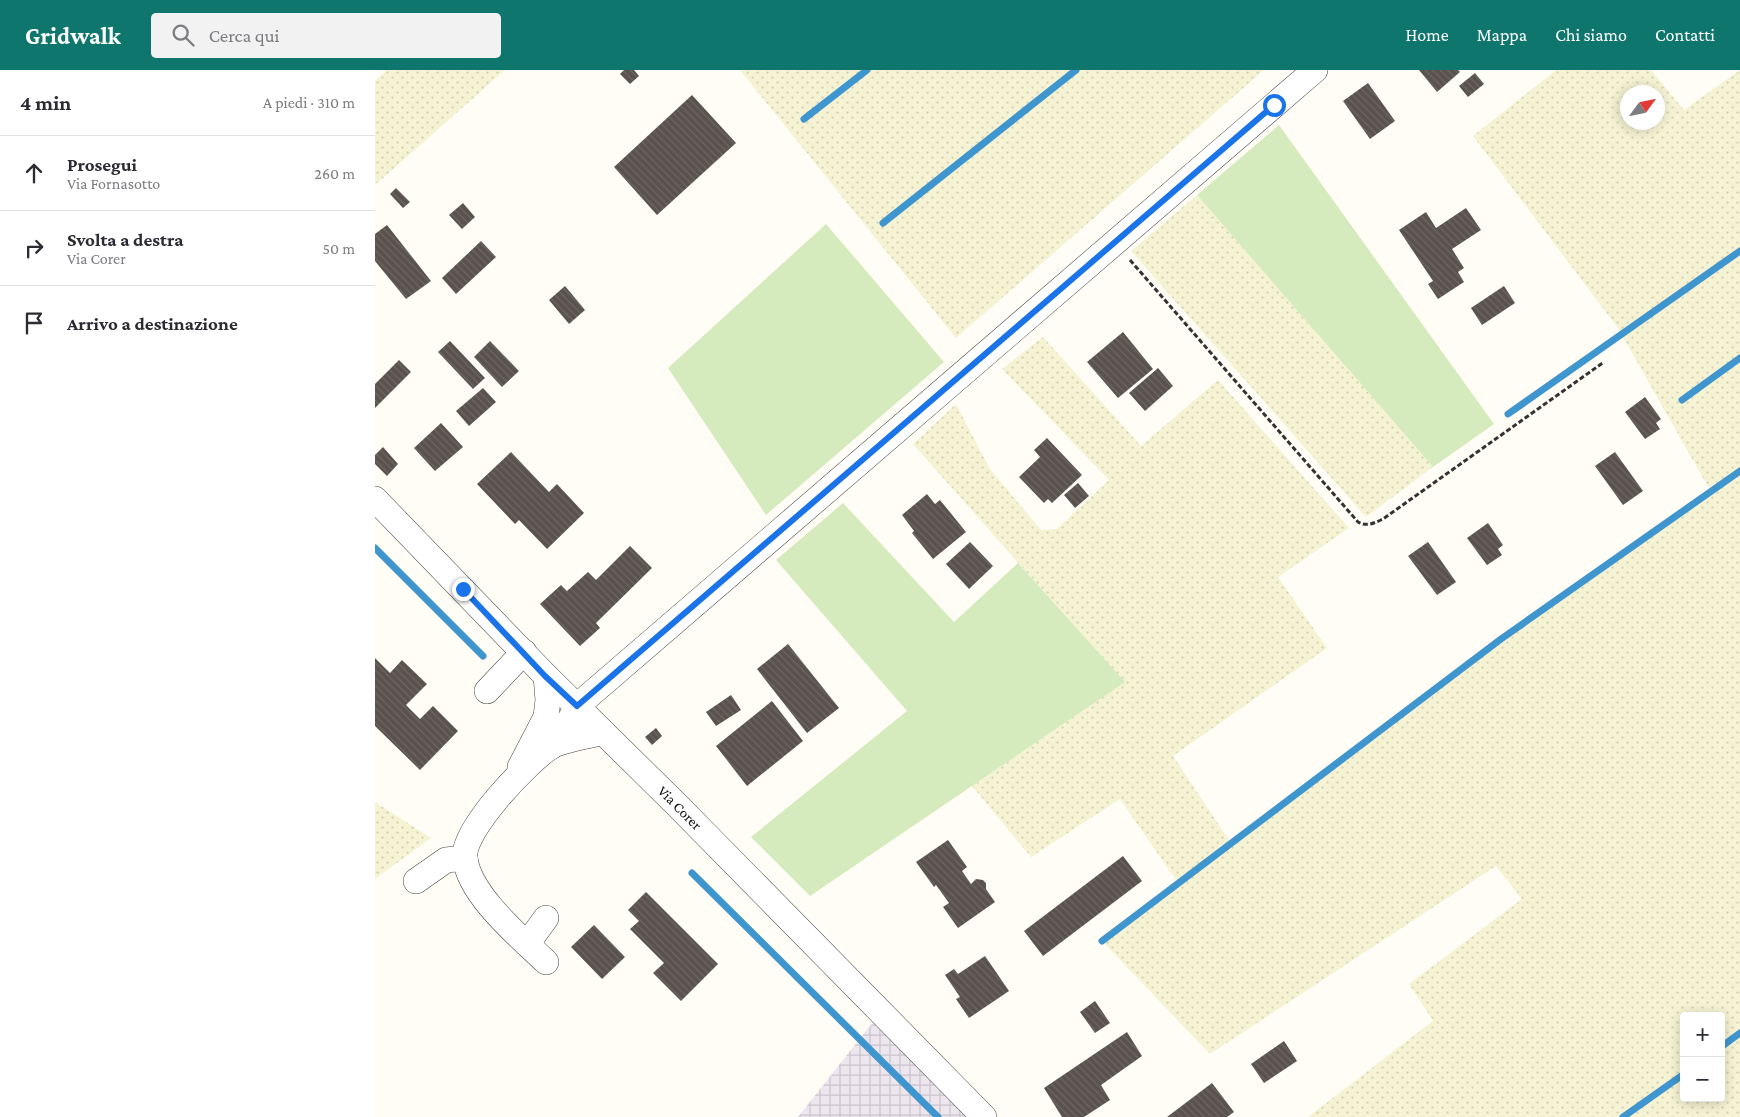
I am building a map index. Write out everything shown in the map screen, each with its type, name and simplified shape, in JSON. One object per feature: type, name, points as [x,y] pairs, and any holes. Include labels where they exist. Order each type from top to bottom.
[{"type":"street","points":[[514,778],[553,746],[577,706],[1315,70]]},
{"type":"street","name":"Via Corer","points":[[375,498],[545,676],[676,804],[984,1117]]},
{"type":"street","points":[[487,691],[524,652]]},
{"type":"street","points":[[545,676],[548,700],[546,717],[514,778],[474,830],[466,845],[465,858],[473,883],[484,900],[546,962]]},
{"type":"street","points":[[546,717],[561,710],[577,706]]},
{"type":"street","points":[[553,746],[603,732]]},
{"type":"street","points":[[416,880],[446,860],[465,858]]},
{"type":"street","points":[[527,944],[546,918]]},
{"type":"path","points":[[1115,242],[1358,522],[1363,525],[1371,525],[1383,519],[1604,362]]},
{"type":"shaded area","points":[[387,70],[505,70],[375,185],[375,81]]},
{"type":"shaded area","points":[[740,70],[1264,70],[956,338]]},
{"type":"shaded area","points":[[1556,70],[1651,70],[1663,85],[1620,85],[1620,130],[1665,130],[1665,87],[1684,110],[1740,70],[1740,1117],[1308,1117],[1433,1021],[1409,984],[1522,899],[1496,866],[1210,1054],[1102,941],[1178,883],[1120,799],[1031,857],[972,786],[1124,682],[913,444],[956,404],[990,469],[1041,530],[1057,529],[1109,480],[1002,369],[1043,337],[1141,446],[1218,380],[1349,528],[1278,577],[1327,648],[1173,756],[1231,843],[1501,639],[1711,492],[1618,328],[1473,136]]},
{"type":"shaded area","points":[[1197,195],[1433,467],[1366,517],[1131,251]]},
{"type":"shaded area","points":[[375,802],[431,838],[375,879]]},
{"type":"shaded area","points":[[881,1012],[984,1117],[798,1117]]},
{"type":"green space","points":[[1279,125],[1494,424],[1433,467],[1197,195]]},
{"type":"green space","points":[[826,224],[944,362],[766,515],[668,368]]},
{"type":"green space","points":[[843,503],[954,622],[1018,563],[1125,682],[810,896],[751,837],[907,711],[776,560]]},
{"type":"building","points":[[624,70],[634,70],[639,76],[630,84],[620,74]]},
{"type":"building","points":[[1419,70],[1458,70],[1460,72],[1437,92]]},
{"type":"building","points":[[1475,73],[1484,84],[1468,97],[1459,86]]},
{"type":"building","points":[[1368,83],[1395,121],[1370,139],[1343,101]]},
{"type":"building","points":[[692,95],[736,143],[657,215],[614,167]]},
{"type":"building","points":[[396,188],[410,202],[403,208],[390,194]]},
{"type":"building","points":[[463,203],[475,217],[462,229],[449,215]]},
{"type":"building","points":[[1466,208],[1481,230],[1452,249],[1464,268],[1458,272],[1464,282],[1438,299],[1428,284],[1433,281],[1399,230],[1426,212],[1436,228]]},
{"type":"building","points":[[387,225],[431,281],[406,299],[375,261],[375,234]]},
{"type":"building","points":[[481,241],[496,257],[456,294],[442,278]]},
{"type":"building","points":[[565,286],[585,310],[569,324],[549,300]]},
{"type":"building","points":[[1504,286],[1515,303],[1482,325],[1471,308]]},
{"type":"building","points":[[1123,332],[1153,369],[1118,398],[1087,362]]},
{"type":"building","points":[[450,341],[485,378],[473,389],[438,352]]},
{"type":"building","points":[[490,341],[519,371],[502,387],[474,357]]},
{"type":"building","points":[[399,360],[411,372],[375,408],[375,384]]},
{"type":"building","points":[[1158,368],[1173,386],[1145,411],[1129,393]]},
{"type":"building","points":[[483,388],[496,402],[469,426],[456,411]]},
{"type":"building","points":[[1645,397],[1661,419],[1656,423],[1660,429],[1645,439],[1625,412]]},
{"type":"building","points":[[441,423],[463,447],[435,471],[414,448]]},
{"type":"building","points":[[1047,438],[1082,475],[1052,503],[1048,499],[1044,503],[1019,477],[1040,457],[1034,450]]},
{"type":"building","points":[[383,447],[398,464],[387,476],[375,464],[375,455]]},
{"type":"building","points":[[511,452],[549,492],[557,484],[584,513],[547,549],[519,520],[515,524],[477,484]]},
{"type":"building","points":[[1615,452],[1643,491],[1623,505],[1595,466]]},
{"type":"building","points":[[1078,483],[1089,496],[1075,508],[1064,495]]},
{"type":"building","points":[[927,494],[935,504],[940,500],[966,532],[933,559],[912,533],[914,531],[902,515]]},
{"type":"building","points":[[1488,523],[1503,545],[1498,549],[1502,555],[1487,565],[1467,538]]},
{"type":"building","points":[[970,542],[993,566],[969,589],[946,564]]},
{"type":"building","points":[[1428,542],[1456,582],[1437,595],[1408,556]]},
{"type":"building","points":[[630,546],[652,568],[596,623],[600,628],[580,646],[540,604],[561,585],[567,591],[588,572],[596,580]]},
{"type":"building","points":[[788,644],[839,708],[807,733],[757,669]]},
{"type":"building","points":[[375,658],[390,673],[402,660],[427,684],[406,705],[420,719],[433,706],[458,731],[420,770],[375,726]]},
{"type":"building","points":[[731,695],[741,710],[716,726],[706,712]]},
{"type":"building","points":[[772,701],[803,741],[747,786],[716,746]]},
{"type":"building","points":[[656,728],[662,736],[652,745],[645,737]]},
{"type":"building","points":[[948,840],[967,867],[962,871],[971,884],[976,879],[983,880],[986,883],[986,889],[995,902],[958,928],[943,907],[949,903],[936,885],[934,887],[916,862]]},
{"type":"building","points":[[1123,856],[1142,881],[1043,956],[1024,931]]},
{"type":"building","points":[[646,892],[718,964],[681,1001],[653,973],[664,963],[630,929],[639,921],[628,910]]},
{"type":"building","points":[[594,925],[625,957],[602,979],[571,947]]},
{"type":"building","points":[[985,956],[1009,991],[969,1018],[956,999],[960,997],[945,975],[954,969],[958,974]]},
{"type":"building","points":[[1095,1001],[1110,1023],[1095,1033],[1080,1012]]},
{"type":"building","points":[[1127,1032],[1142,1056],[1101,1085],[1110,1100],[1084,1117],[1062,1117],[1044,1088]]},
{"type":"building","points":[[1284,1041],[1297,1061],[1264,1083],[1251,1064]]},
{"type":"building","points":[[1212,1083],[1234,1112],[1227,1117],[1167,1117]]},
{"type":"waterway","points":[[804,119],[867,70]]},
{"type":"waterway","points":[[883,223],[1076,70]]},
{"type":"waterway","points":[[1508,414],[1740,251]]},
{"type":"waterway","points":[[1682,400],[1740,358]]},
{"type":"waterway","points":[[1102,941],[1501,639],[1740,471]]},
{"type":"waterway","points":[[375,548],[483,656]]},
{"type":"waterway","points":[[692,873],[938,1117]]},
{"type":"waterway","points":[[1725,1044],[1740,1033]]},
{"type":"waterway","points":[[1623,1117],[1680,1077]]},
{"type":"route","points":[[463,589],[545,676],[577,706],[1274,105]]}]
